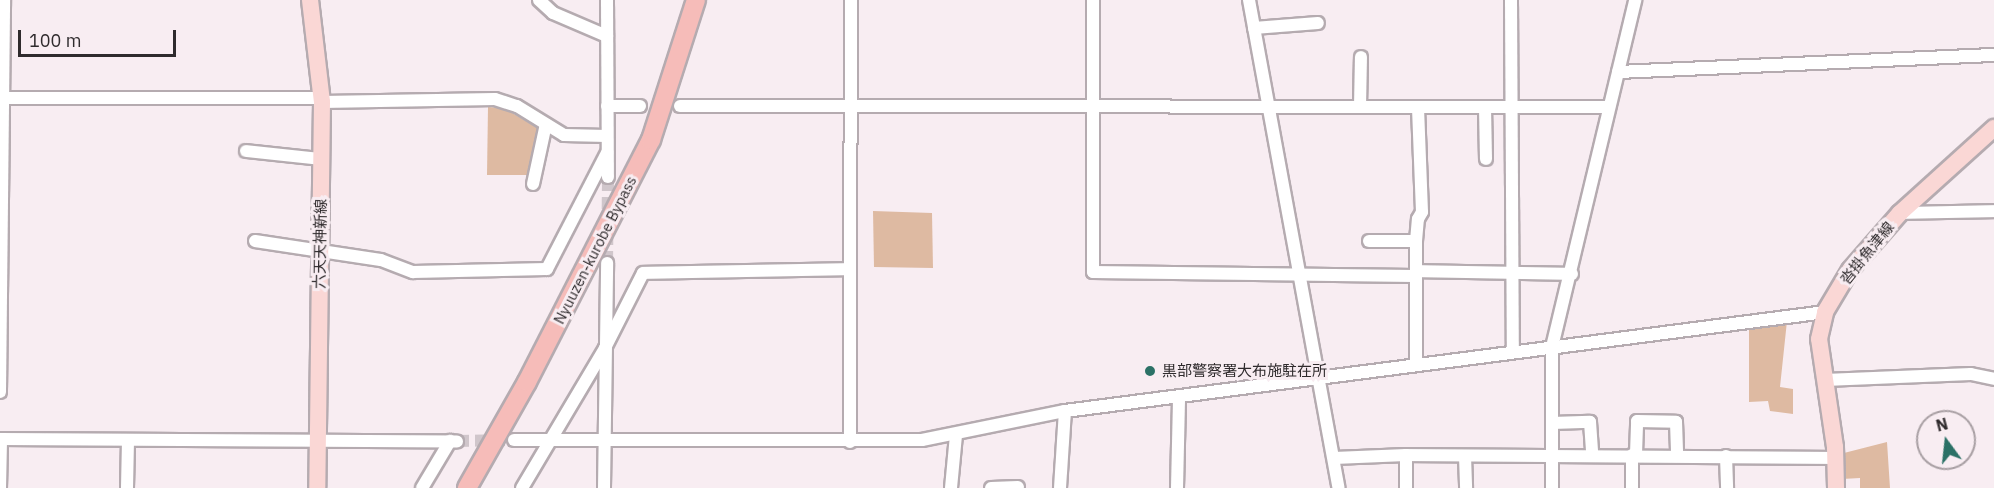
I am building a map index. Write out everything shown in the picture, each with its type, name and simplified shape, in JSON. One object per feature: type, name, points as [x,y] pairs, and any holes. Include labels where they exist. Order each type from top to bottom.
[{"type":"highway","name":"Nyuuzen-kurobe Bypass","points":[[466,488],[554,331],[651,140],[696,0]]},
{"type":"main road","name":"六天天神新線","points":[[310,0],[321,100],[317,488]]},
{"type":"main road","name":"沓掛魚津線","points":[[1836,488],[1835,458],[1819,339],[1825,312],[1850,270],[1900,213],[1994,128]]},
{"type":"street","points":[[0,392],[4,0]]},
{"type":"street","points":[[539,0],[553,14],[607,36]]},
{"type":"street","points":[[607,0],[608,177]]},
{"type":"street","points":[[850,442],[851,0]]},
{"type":"street","points":[[1093,0],[1093,272],[1572,274]]},
{"type":"street","points":[[1249,0],[1339,488]]},
{"type":"street","points":[[1511,0],[1513,351]]},
{"type":"street","points":[[1552,488],[1552,347],[1572,274],[1608,107],[1635,0]]},
{"type":"street","points":[[1254,28],[1318,22]]},
{"type":"street","points":[[1617,72],[1994,55]]},
{"type":"street","points":[[1360,107],[1361,57]]},
{"type":"street","points":[[2,98],[495,99],[517,106],[564,135],[607,136]]},
{"type":"street","points":[[607,106],[640,106]]},
{"type":"street","points":[[680,106],[1608,107]]},
{"type":"street","points":[[1416,364],[1416,241],[1418,219],[1422,212],[1418,107]]},
{"type":"street","points":[[1485,107],[1486,159]]},
{"type":"street","points":[[533,184],[546,124]]},
{"type":"street","points":[[246,151],[321,159]]},
{"type":"street","points":[[255,241],[381,260],[413,272],[547,269],[607,153]]},
{"type":"street","points":[[1900,213],[1994,211]]},
{"type":"street","points":[[1369,241],[1416,241]]},
{"type":"street","points":[[604,488],[606,263]]},
{"type":"street","points":[[522,488],[548,441],[606,348],[643,273],[850,269]]},
{"type":"street","points":[[513,441],[890,442],[956,435],[1065,411],[1825,312]]},
{"type":"street","points":[[1825,380],[1971,374],[1994,379]]},
{"type":"street","points":[[1177,488],[1179,397]]},
{"type":"street","points":[[1060,488],[1065,411]]},
{"type":"street","points":[[1632,488],[1637,421],[1676,422],[1677,455]]},
{"type":"street","points":[[1552,423],[1590,422],[1592,454]]},
{"type":"street","points":[[951,488],[956,435]]},
{"type":"street","points":[[0,488],[0,439],[453,441],[422,488]]},
{"type":"street","points":[[127,488],[128,440]]},
{"type":"street","points":[[1334,458],[1406,455],[1592,454],[1835,458]]},
{"type":"street","points":[[1406,455],[1406,488]]},
{"type":"street","points":[[1465,456],[1466,488]]},
{"type":"street","points":[[1726,456],[1726,488]]},
{"type":"street","points":[[991,488],[1018,487]]},
{"type":"shaded area","points":[[488,107],[504,108],[541,130],[530,175],[487,175]]},
{"type":"shaded area","points":[[873,211],[932,213],[933,268],[874,267]]},
{"type":"shaded area","points":[[1787,321],[1780,387],[1793,389],[1793,414],[1770,411],[1768,401],[1749,402],[1749,326]]},
{"type":"shaded area","points":[[1887,442],[1890,488],[1860,488],[1860,478],[1842,479],[1840,454]]},
{"type":"tunnel","points":[[607,263],[608,177]]},
{"type":"tunnel","points":[[457,441],[514,440]]},
{"type":"place","name":"黒部警察署大布施駐在所","points":[[1150,371]]}]
